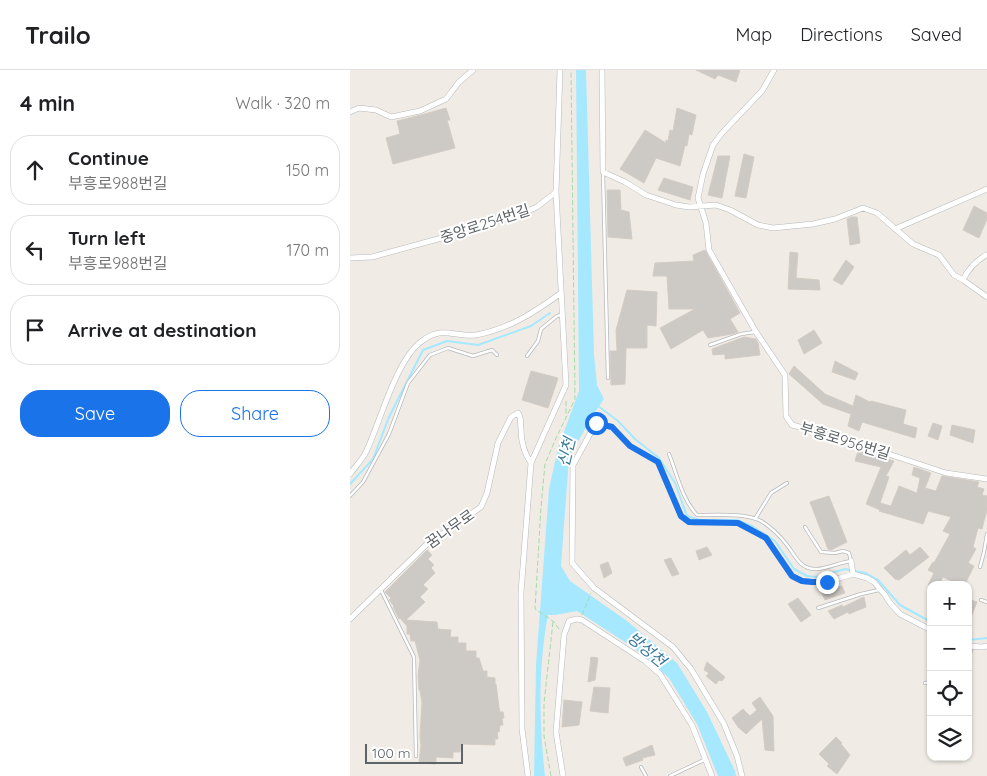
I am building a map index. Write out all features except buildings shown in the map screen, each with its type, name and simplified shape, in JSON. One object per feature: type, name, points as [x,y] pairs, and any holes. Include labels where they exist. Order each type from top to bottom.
[{"type":"street","points":[[350,112],[359,108],[376,110],[391,117],[420,111],[446,99],[459,82],[473,70]]},
{"type":"street","points":[[528,776],[522,729],[521,592],[531,463],[566,385],[556,192],[560,70]]},
{"type":"street","points":[[602,70],[603,172],[625,182],[646,195],[682,206],[716,206],[730,210],[758,225],[773,228],[813,224],[835,219],[863,208],[877,213],[913,244],[939,255],[954,275],[987,298]]},
{"type":"street","name":"부흥로956번길","points":[[774,70],[762,91],[713,145],[703,174],[698,198],[706,223],[709,250],[756,332],[785,375],[786,416],[792,425],[838,437],[946,473],[987,479]]},
{"type":"street","points":[[895,229],[987,189]]},
{"type":"street","name":"중앙로254번길","points":[[350,258],[372,257],[515,216],[537,207],[556,192]]},
{"type":"street","points":[[963,280],[966,273],[979,259],[986,255]]},
{"type":"street","points":[[350,474],[365,455],[396,377],[409,355],[420,342],[440,333],[475,335],[494,330],[521,320],[561,293]]},
{"type":"street","name":"꿈나무로","points":[[350,619],[430,541],[481,507],[487,493],[498,444],[511,416],[518,413],[521,418],[520,428],[525,454],[531,463]]},
{"type":"street","points":[[742,776],[737,756],[724,724],[691,669],[673,647],[594,588],[572,564],[573,465],[596,423],[612,427],[630,446],[658,462],[681,516],[689,522],[738,523],[766,538],[792,576],[802,581],[827,582],[854,574],[867,578],[874,582],[900,614],[927,628]]},
{"type":"street","points":[[851,561],[854,574]]},
{"type":"street","points":[[563,776],[556,732],[564,635],[569,621],[577,619],[645,661],[660,674],[692,725],[712,776]]},
{"type":"street","points":[[972,646],[987,646]]},
{"type":"lane","points":[[603,172],[608,378]]},
{"type":"lane","points":[[526,356],[538,341],[541,329],[557,316],[562,315]]},
{"type":"lane","points":[[710,345],[741,334],[756,332]]},
{"type":"lane","points":[[350,496],[363,482],[389,434],[408,383],[430,355],[448,348],[473,356],[492,350],[497,355]]},
{"type":"lane","points":[[670,454],[686,500],[697,515],[736,515],[762,521],[781,538],[802,565],[807,568],[816,570],[851,561],[849,552],[843,551],[835,554],[821,552],[805,527]]},
{"type":"lane","points":[[755,519],[771,493],[788,483]]},
{"type":"lane","points":[[980,567],[987,534]]},
{"type":"lane","points":[[818,608],[880,589]]},
{"type":"lane","points":[[381,590],[414,657],[416,756]]},
{"type":"lane","points":[[981,600],[987,602]]},
{"type":"lane","points":[[670,776],[706,759]]},
{"type":"lane","points":[[641,767],[646,776]]},
{"type":"path","points":[[563,391],[566,395],[566,418]]},
{"type":"path","points":[[580,620],[594,588]]},
{"type":"path","points":[[535,608],[553,621],[564,635]]},
{"type":"path","points":[[551,776],[544,736],[544,702],[553,621]]},
{"type":"water","points":[[576,70],[586,70],[594,354],[597,385],[604,399],[569,458],[561,566],[570,581],[627,621],[677,663],[707,712],[736,776],[718,776],[697,724],[669,678],[634,648],[577,611],[548,615],[542,655],[540,696],[545,776],[534,776],[536,665],[549,489],[558,448],[579,391]]},
{"type":"waterway","points":[[350,484],[373,459],[389,417],[423,350],[447,341],[478,345],[531,326],[550,313]]},
{"type":"waterway","points":[[598,406],[618,421],[635,439],[659,458],[675,483],[687,516],[700,520],[737,520],[752,526],[775,541],[794,569],[807,576],[816,577],[845,569],[865,573],[878,580],[900,605],[927,620]]},
{"type":"waterway","points":[[972,640],[987,638]]},
{"type":"route","points":[[596,423],[612,427],[630,446],[658,462],[681,516],[689,522],[738,523],[766,538],[792,576],[802,581],[827,582]]},
{"type":"water label","name":"신천","points":[[566,452]]},
{"type":"water label","name":"방성천","points":[[647,649]]}]
